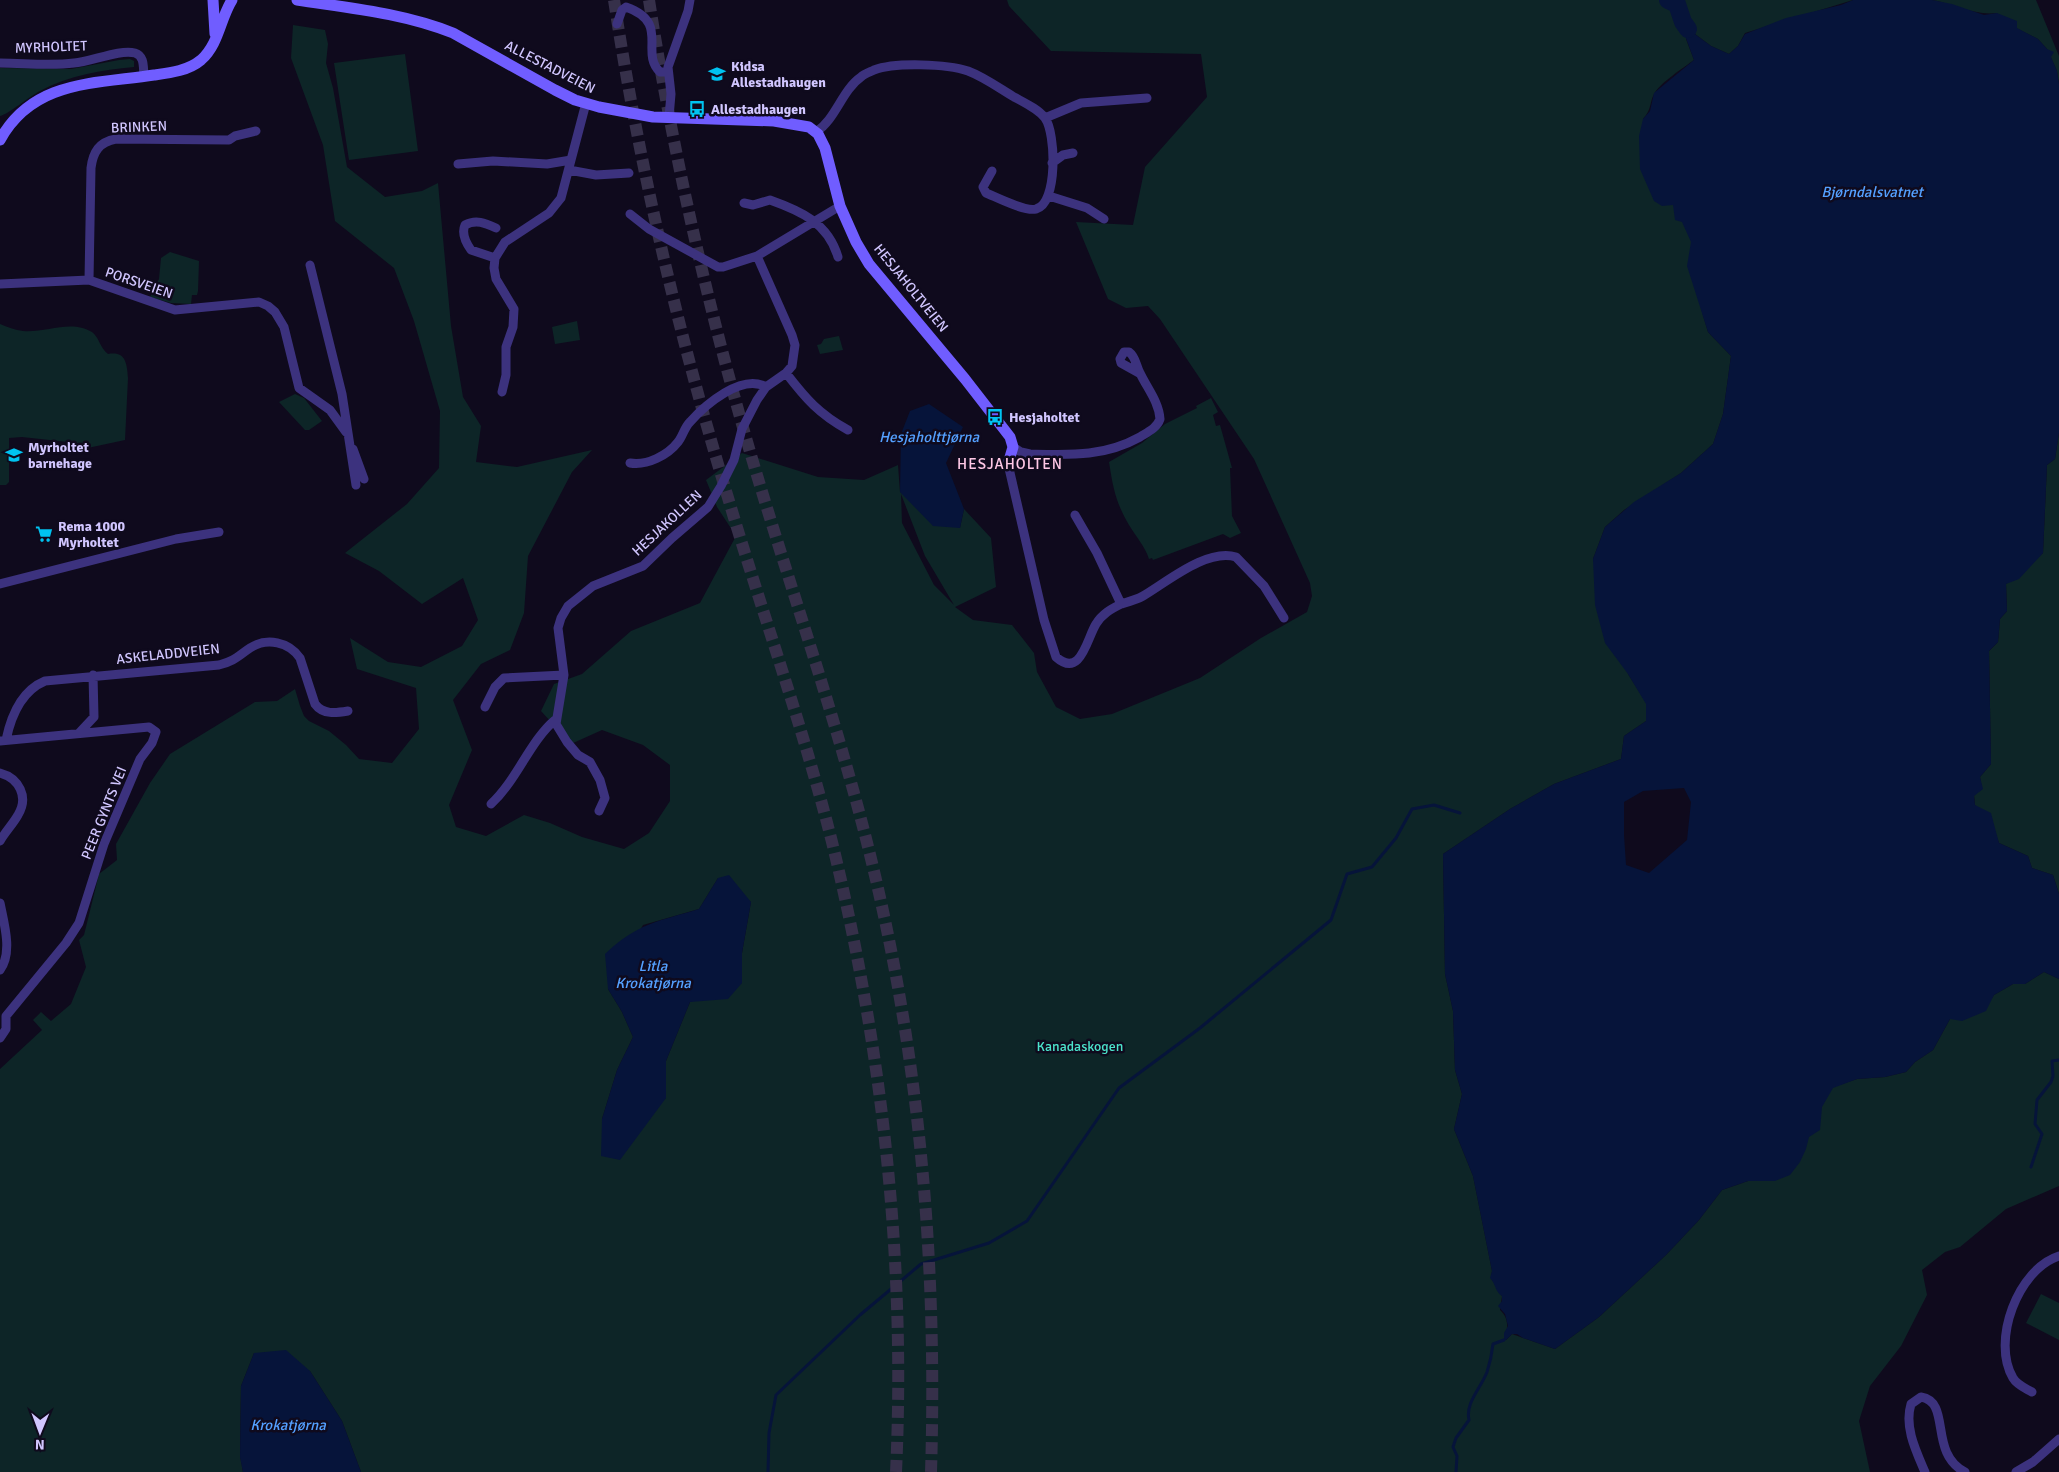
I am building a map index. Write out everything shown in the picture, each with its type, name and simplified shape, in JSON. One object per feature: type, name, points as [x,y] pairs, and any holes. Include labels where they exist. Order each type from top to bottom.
[{"type":"main road","points":[[213,0],[215,41]]},
{"type":"main road","points":[[0,140],[17,117],[31,104],[48,95],[84,83],[144,76],[190,67],[206,55],[215,41],[226,9],[232,0]]},
{"type":"main road","name":"ALLESTADVEIEN","points":[[297,0],[417,20],[453,33],[550,87],[586,104],[631,114],[781,122],[805,125],[816,132]]},
{"type":"main road","name":"HESJAHOLTVEIEN","points":[[816,132],[825,148],[840,206],[856,242],[869,264],[965,378],[1010,438],[1013,447]]},
{"type":"main road","points":[[1009,468],[1013,447]]},
{"type":"street","points":[[669,116],[671,94],[668,67],[688,11],[690,0]]},
{"type":"street","points":[[617,24],[622,10],[626,7],[648,21],[652,30],[654,64],[660,72],[668,72]]},
{"type":"street","name":"MYRHOLTET","points":[[0,63],[73,64],[122,53],[135,53],[143,60],[144,76]]},
{"type":"street","points":[[816,132],[829,120],[860,77],[894,65],[950,67],[978,76],[1039,111],[1045,118],[1051,132],[1052,163],[1049,196],[1042,207],[1032,210],[986,193],[984,184],[992,170]]},
{"type":"street","points":[[1045,118],[1081,103],[1147,98]]},
{"type":"street","points":[[502,392],[506,375],[506,347],[513,327],[514,309],[496,279],[495,258],[505,242],[532,226],[555,208],[561,198],[586,104]]},
{"type":"street","name":"BRINKEN","points":[[89,280],[91,168],[95,151],[101,145],[116,139],[229,140],[235,136],[256,131]]},
{"type":"street","points":[[1052,163],[1063,155],[1073,153]]},
{"type":"street","points":[[458,164],[493,161],[548,164],[571,160]]},
{"type":"street","points":[[569,170],[596,175],[629,172]]},
{"type":"street","points":[[1049,196],[1086,208],[1104,219]]},
{"type":"street","points":[[744,203],[753,205],[770,200],[814,220],[832,238],[838,256]]},
{"type":"street","points":[[630,214],[649,229],[723,268],[757,256],[840,206]]},
{"type":"street","points":[[495,258],[471,250],[463,231],[465,225],[471,222],[483,223],[496,228]]},
{"type":"street","points":[[757,256],[795,345],[792,366],[786,373],[816,409],[825,417],[848,430]]},
{"type":"street","points":[[310,265],[342,394],[346,432],[351,447],[350,451],[360,482]]},
{"type":"street","name":"PORSVEIEN","points":[[0,284],[89,280],[174,310],[251,302],[268,306],[280,317],[284,327],[299,388],[330,410],[346,432]]},
{"type":"street","name":"HESJAKOLLEN","points":[[492,804],[504,792],[546,730],[555,720],[564,675],[558,628],[568,606],[593,586],[643,566],[708,507],[734,460],[742,429],[757,400],[766,387],[786,373]]},
{"type":"street","points":[[1013,447],[1021,452],[1030,454],[1094,454],[1128,443],[1153,429],[1159,423],[1160,414],[1140,373]]},
{"type":"street","points":[[630,463],[652,461],[669,451],[679,442],[685,427],[691,420],[725,392],[752,384],[760,384],[766,387]]},
{"type":"street","points":[[1009,468],[1046,626],[1056,657],[1061,661],[1068,663],[1080,658],[1095,624],[1110,610],[1141,597],[1187,568],[1217,557],[1231,555],[1236,557],[1264,586],[1284,618]]},
{"type":"street","points":[[1075,516],[1097,553],[1121,604]]},
{"type":"street","points":[[0,584],[176,539],[218,532]]},
{"type":"street","name":"ASKELADDVEIEN","points":[[3,740],[15,711],[30,689],[45,681],[231,662],[252,647],[262,643],[280,643],[295,652],[300,658],[318,708],[330,712],[348,711]]},
{"type":"street","points":[[79,733],[94,717],[93,675]]},
{"type":"street","points":[[485,707],[495,687],[504,678],[564,675]]},
{"type":"street","points":[[555,720],[566,742],[578,755],[590,762],[600,780],[605,798],[599,811]]},
{"type":"street","name":"PEER GYNTS VEI","points":[[0,1038],[6,1029],[6,1016],[66,944],[79,923],[104,844],[140,759],[152,743],[156,732],[149,727],[3,740]]},
{"type":"street","points":[[0,773],[17,781],[22,791],[22,803],[19,814],[0,841]]},
{"type":"street","points":[[0,903],[6,948],[4,965],[0,970]]},
{"type":"street","points":[[2032,1392],[2016,1382],[2009,1368],[2006,1339],[2008,1321],[2026,1282],[2045,1263],[2059,1256]]},
{"type":"street","points":[[1924,1472],[1916,1452],[1908,1421],[1911,1404],[1921,1397],[1933,1401],[1937,1408],[1944,1449],[1958,1468],[1965,1472]]},
{"type":"street","points":[[2016,1472],[2033,1462],[2059,1438]]},
{"type":"green space","name":"Kanadaskogen","points":[[1007,0],[1853,0],[1745,33],[1738,46],[1729,54],[1711,46],[1691,31],[1686,39],[1694,60],[1666,81],[1654,94],[1643,119],[1674,205],[1695,245],[1702,312],[1708,332],[1731,356],[1723,414],[1713,444],[1681,473],[1624,510],[1605,527],[1593,559],[1628,674],[1647,704],[1646,721],[1624,736],[1621,759],[1554,784],[1510,809],[1443,854],[1445,974],[1453,1011],[1455,1070],[1462,1094],[1454,1129],[1473,1176],[1492,1271],[1491,1278],[1502,1296],[1500,1310],[1507,1321],[1506,1340],[1512,1334],[1555,1349],[1599,1317],[1666,1255],[1699,1220],[1722,1190],[1748,1181],[1759,1181],[1805,1115],[1833,1087],[1857,1079],[1885,1077],[1906,1072],[1915,1062],[1933,1050],[1950,1019],[1992,998],[2013,984],[2025,984],[2044,972],[2059,979],[2059,1186],[2006,1209],[1960,1247],[1945,1252],[1922,1270],[1927,1295],[1901,1346],[1870,1386],[1859,1421],[1870,1472],[361,1472],[342,1421],[310,1371],[254,1353],[241,1386],[240,1456],[243,1472],[0,1472],[0,1069],[42,1030],[33,1020],[41,1012],[51,1021],[71,1004],[86,967],[79,940],[84,935],[99,874],[117,860],[116,844],[150,783],[170,754],[255,702],[277,701],[295,689],[304,716],[309,721],[329,731],[359,759],[392,763],[419,729],[416,688],[357,669],[350,638],[388,662],[421,667],[462,646],[478,620],[463,578],[422,604],[379,571],[345,553],[407,504],[439,468],[440,411],[414,321],[394,268],[335,221],[323,145],[291,58],[293,25],[325,30],[328,44],[326,63],[333,88],[347,167],[385,197],[422,191],[438,183],[451,326],[463,397],[481,426],[476,462],[517,467],[592,450],[572,472],[528,556],[524,613],[510,650],[481,664],[453,700],[472,750],[449,805],[456,827],[486,836],[524,815],[550,823],[582,837],[624,849],[649,833],[670,801],[670,765],[643,745],[602,730],[571,744],[541,711],[554,684],[582,674],[631,631],[700,603],[736,536],[717,507],[706,480],[742,453],[818,477],[864,480],[898,465],[900,492],[960,528],[964,509],[991,538],[996,587],[955,607],[973,620],[1012,625],[1034,653],[1037,672],[1056,707],[1080,719],[1112,714],[1200,678],[1261,638],[1307,612],[1312,596],[1310,583],[1254,459],[1160,319],[1148,306],[1126,308],[1108,299],[1076,222],[1133,225],[1145,167],[1207,97],[1201,54],[1051,51],[1009,6]],"holes":[[[901,494],[925,556],[954,605],[934,585],[902,523]],[[718,878],[751,902],[742,953],[742,983],[690,1002],[666,1061],[666,1098],[602,1119],[617,1070],[633,1037],[622,1012],[608,989],[643,925],[699,909]]]},
{"type":"green space","points":[[1932,0],[2036,0],[2059,56],[2059,84],[2057,71],[2047,49],[2038,39],[2016,28],[1997,13],[1981,13]]},
{"type":"green space","points":[[405,54],[418,151],[349,160],[334,63]]},
{"type":"green space","points":[[130,59],[134,61],[134,67],[74,77],[51,85],[0,116],[0,68],[71,69]]},
{"type":"green space","points":[[170,252],[199,261],[198,291],[197,295],[192,295],[191,304],[171,303],[150,297],[159,279],[161,258]]},
{"type":"green space","points":[[577,321],[580,340],[555,344],[552,327]]},
{"type":"green space","points":[[0,324],[23,331],[67,326],[84,328],[94,334],[108,354],[122,356],[126,363],[128,378],[125,440],[83,449],[68,442],[22,437],[9,438],[9,482],[6,485],[0,485]]},
{"type":"green space","points":[[839,336],[843,350],[820,354],[817,345],[821,344],[824,339]]},
{"type":"green space","points":[[295,394],[304,398],[322,421],[309,430],[305,430],[279,402]]},
{"type":"green space","points":[[1211,398],[1218,412],[1213,415],[1216,426],[1220,425],[1232,468],[1230,468],[1232,516],[1241,533],[1230,538],[1223,534],[1153,560],[1152,558],[1149,559],[1121,510],[1109,462],[1142,443],[1165,424],[1197,408],[1196,406]]},
{"type":"green space","points":[[2059,433],[2059,894],[2053,875],[2032,868],[2028,856],[1999,843],[1994,829],[1975,805],[1974,795],[1982,789],[1980,777],[1991,764],[1989,651],[1998,642],[2000,619],[2007,611],[2006,584],[2043,553],[2047,465],[2055,459]]},
{"type":"green space","points":[[2041,1294],[2059,1303],[2059,1340],[2026,1323]]},
{"type":"water","name":"Bjørndalsvatnet","points":[[1853,0],[1932,0],[1952,4],[1984,15],[1997,13],[2017,21],[2017,28],[2038,39],[2047,49],[2054,52],[2051,57],[2057,71],[2059,84],[2059,433],[2055,459],[2047,465],[2043,553],[2019,579],[2006,584],[2007,611],[2000,619],[1998,642],[1989,651],[1991,764],[1980,777],[1983,789],[1974,796],[1975,805],[1991,813],[1999,843],[2028,856],[2032,868],[2053,875],[2059,894],[2059,979],[2044,972],[2025,984],[2013,984],[1994,995],[1986,1011],[1962,1021],[1950,1019],[1933,1050],[1915,1062],[1906,1072],[1885,1077],[1857,1079],[1833,1088],[1822,1107],[1820,1130],[1809,1137],[1800,1162],[1790,1175],[1775,1181],[1748,1181],[1722,1190],[1699,1220],[1666,1255],[1599,1317],[1555,1349],[1523,1338],[1517,1334],[1512,1334],[1504,1340],[1504,1333],[1508,1326],[1505,1314],[1498,1306],[1502,1301],[1502,1296],[1490,1278],[1492,1271],[1473,1176],[1454,1129],[1462,1094],[1455,1070],[1453,1011],[1445,974],[1443,854],[1510,809],[1554,784],[1621,759],[1624,736],[1646,721],[1646,704],[1628,674],[1605,643],[1595,605],[1593,559],[1605,527],[1634,502],[1681,473],[1713,444],[1723,414],[1731,356],[1708,332],[1687,266],[1691,242],[1682,222],[1675,220],[1673,205],[1662,206],[1654,201],[1640,169],[1639,136],[1643,119],[1650,111],[1654,93],[1694,60],[1684,33],[1688,29],[1711,46],[1729,54],[1738,46],[1745,34],[1786,18],[1841,5]],"holes":[[[1684,788],[1691,802],[1687,840],[1649,873],[1626,865],[1624,802],[1643,791]]]},
{"type":"water","name":"Hesjaholttjørna","points":[[929,404],[963,427],[946,463],[964,509],[960,528],[933,526],[900,492],[901,434],[910,411]]},
{"type":"water","name":"Litla Krokatjørna","points":[[729,875],[751,902],[742,953],[742,983],[728,999],[690,1002],[666,1061],[666,1098],[620,1160],[601,1156],[602,1119],[617,1070],[633,1037],[622,1012],[608,989],[605,954],[627,936],[638,930],[699,909],[718,878]]},
{"type":"water","name":"Krokatjørna","points":[[286,1350],[310,1371],[342,1421],[361,1472],[243,1472],[240,1457],[241,1386],[254,1353]]},
{"type":"waterway","points":[[1668,0],[1677,4],[1683,22],[1688,29]]},
{"type":"waterway","points":[[768,1472],[769,1433],[776,1395],[860,1315],[921,1264],[989,1243],[1027,1221],[1119,1088],[1200,1028],[1331,920],[1347,874],[1372,867],[1396,838],[1412,809],[1434,805],[1460,813]]},
{"type":"waterway","points":[[2031,1167],[2042,1134],[2035,1124],[2037,1100],[2051,1082],[2053,1076],[2052,1061],[2059,1060]]},
{"type":"waterway","points":[[1456,1472],[1457,1456],[1453,1447],[1456,1438],[1469,1420],[1469,1408],[1487,1372],[1493,1344],[1504,1340]]},
{"type":"tunnel","points":[[614,0],[636,127],[677,315],[729,501],[821,799],[850,919],[877,1076],[893,1234],[898,1392],[896,1472]]},
{"type":"tunnel","points":[[649,0],[682,179],[723,356],[756,472],[852,787],[879,893],[894,964],[916,1109],[929,1254],[932,1399],[931,1472]]},
{"type":"place","name":"Kidsa Allestadhaugen","points":[[717,74]]},
{"type":"place","name":"Allestadhaugen","points":[[697,109]]},
{"type":"place","name":"Hesjaholtet","points":[[995,417]]},
{"type":"place","name":"Myrholtet barnehage","points":[[14,455]]},
{"type":"place","name":"Rema 1000 Myrholtet","points":[[44,534]]},
{"type":"district","name":"HESJAHOLTEN","points":[[1010,464]]}]
